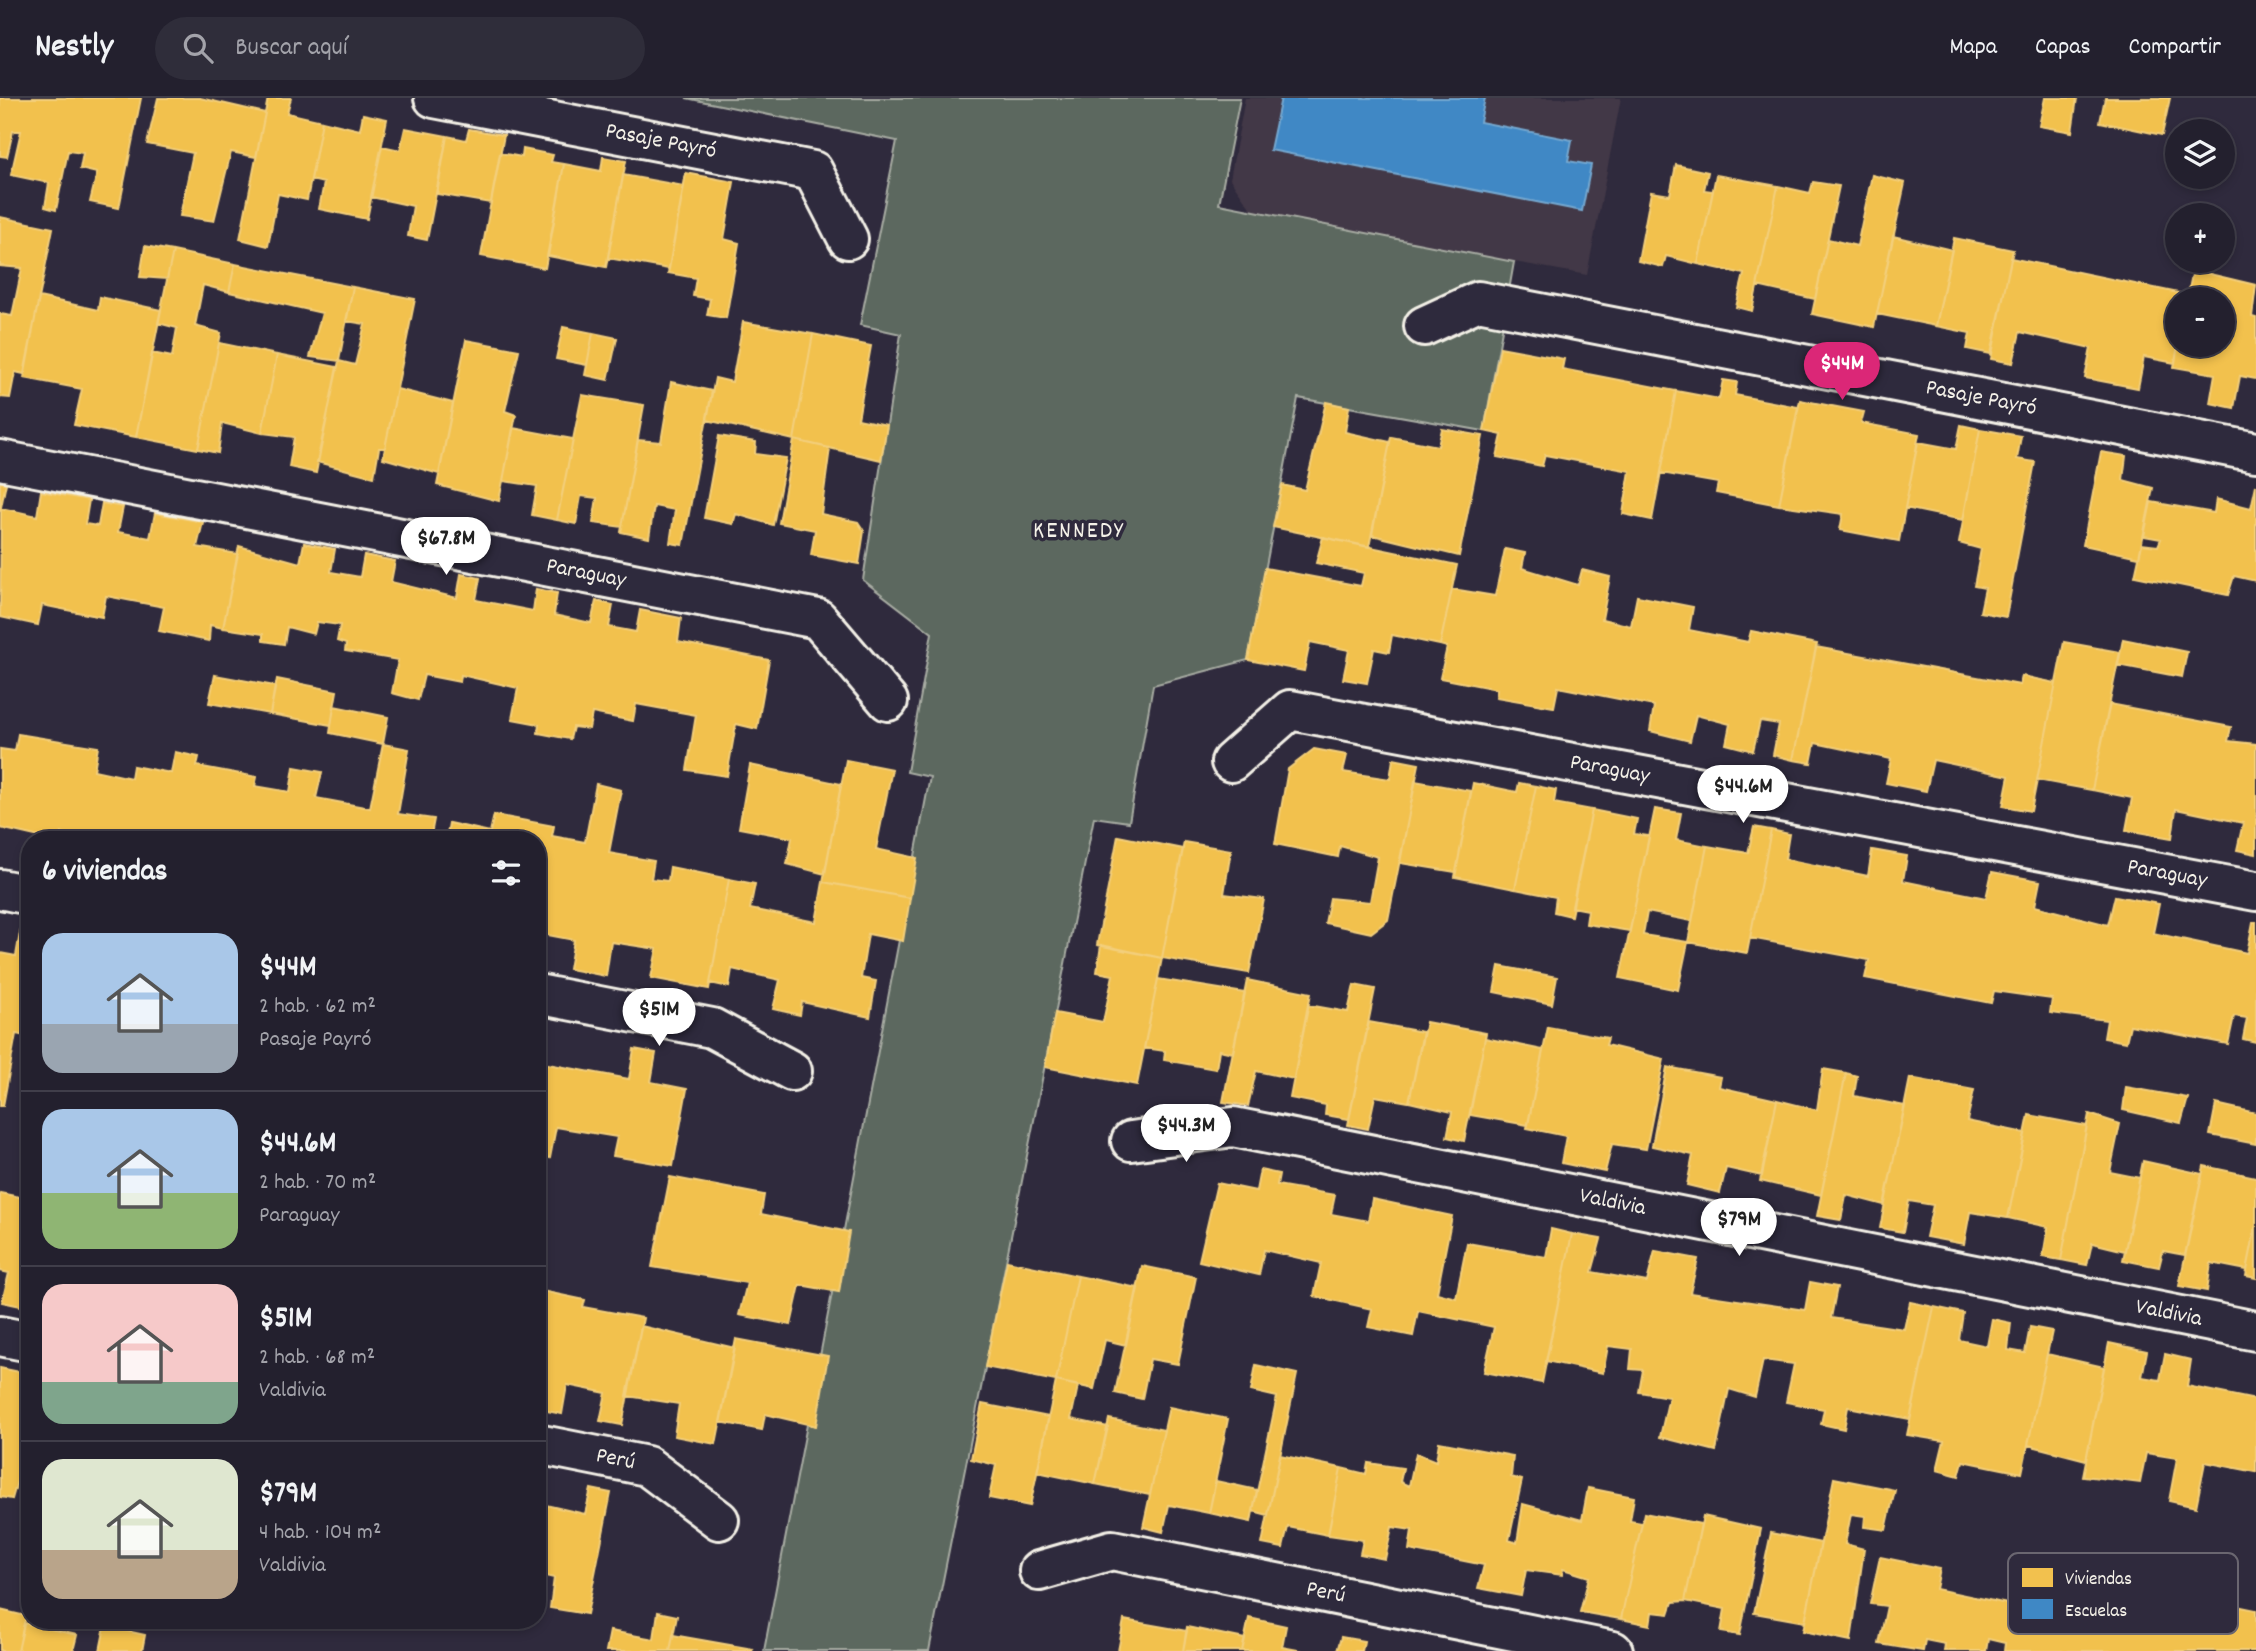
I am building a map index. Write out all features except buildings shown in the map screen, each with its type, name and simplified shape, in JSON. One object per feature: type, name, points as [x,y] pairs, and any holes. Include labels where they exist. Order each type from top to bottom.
[{"type":"street","name":"Pasaje Payró","points":[[434,98],[813,172],[848,239]]},
{"type":"street","name":"Pasaje Payró","points":[[1424,326],[1478,301],[2256,452]]},
{"type":"street","name":"Paraguay","points":[[0,460],[818,619],[888,701]]},
{"type":"street","name":"Paraguay","points":[[1231,762],[1290,710],[2256,891]]},
{"type":"street","points":[[0,889],[21,893]]},
{"type":"street","points":[[546,996],[712,1028],[792,1071]]},
{"type":"street","name":"Valdivia","points":[[1131,1141],[1233,1127],[2256,1331]]},
{"type":"street","points":[[0,1336],[21,1340]]},
{"type":"street","name":"Perú","points":[[546,1446],[647,1466],[719,1520]]},
{"type":"street","name":"Perú","points":[[1039,1571],[1112,1550],[1613,1651]]},
{"type":"shaded area","points":[[1245,98],[1621,98],[1587,275],[1256,216],[1230,179]]},
{"type":"green space","points":[[686,98],[1240,98],[1219,204],[1514,262],[1484,431],[1298,398],[1248,660],[1153,685],[1129,822],[1094,817],[929,1651],[764,1651],[930,777],[907,772],[932,633],[863,580],[901,334],[860,325],[897,141]]},
{"type":"district","name":"KENNEDY","points":[[1079,532]]}]
